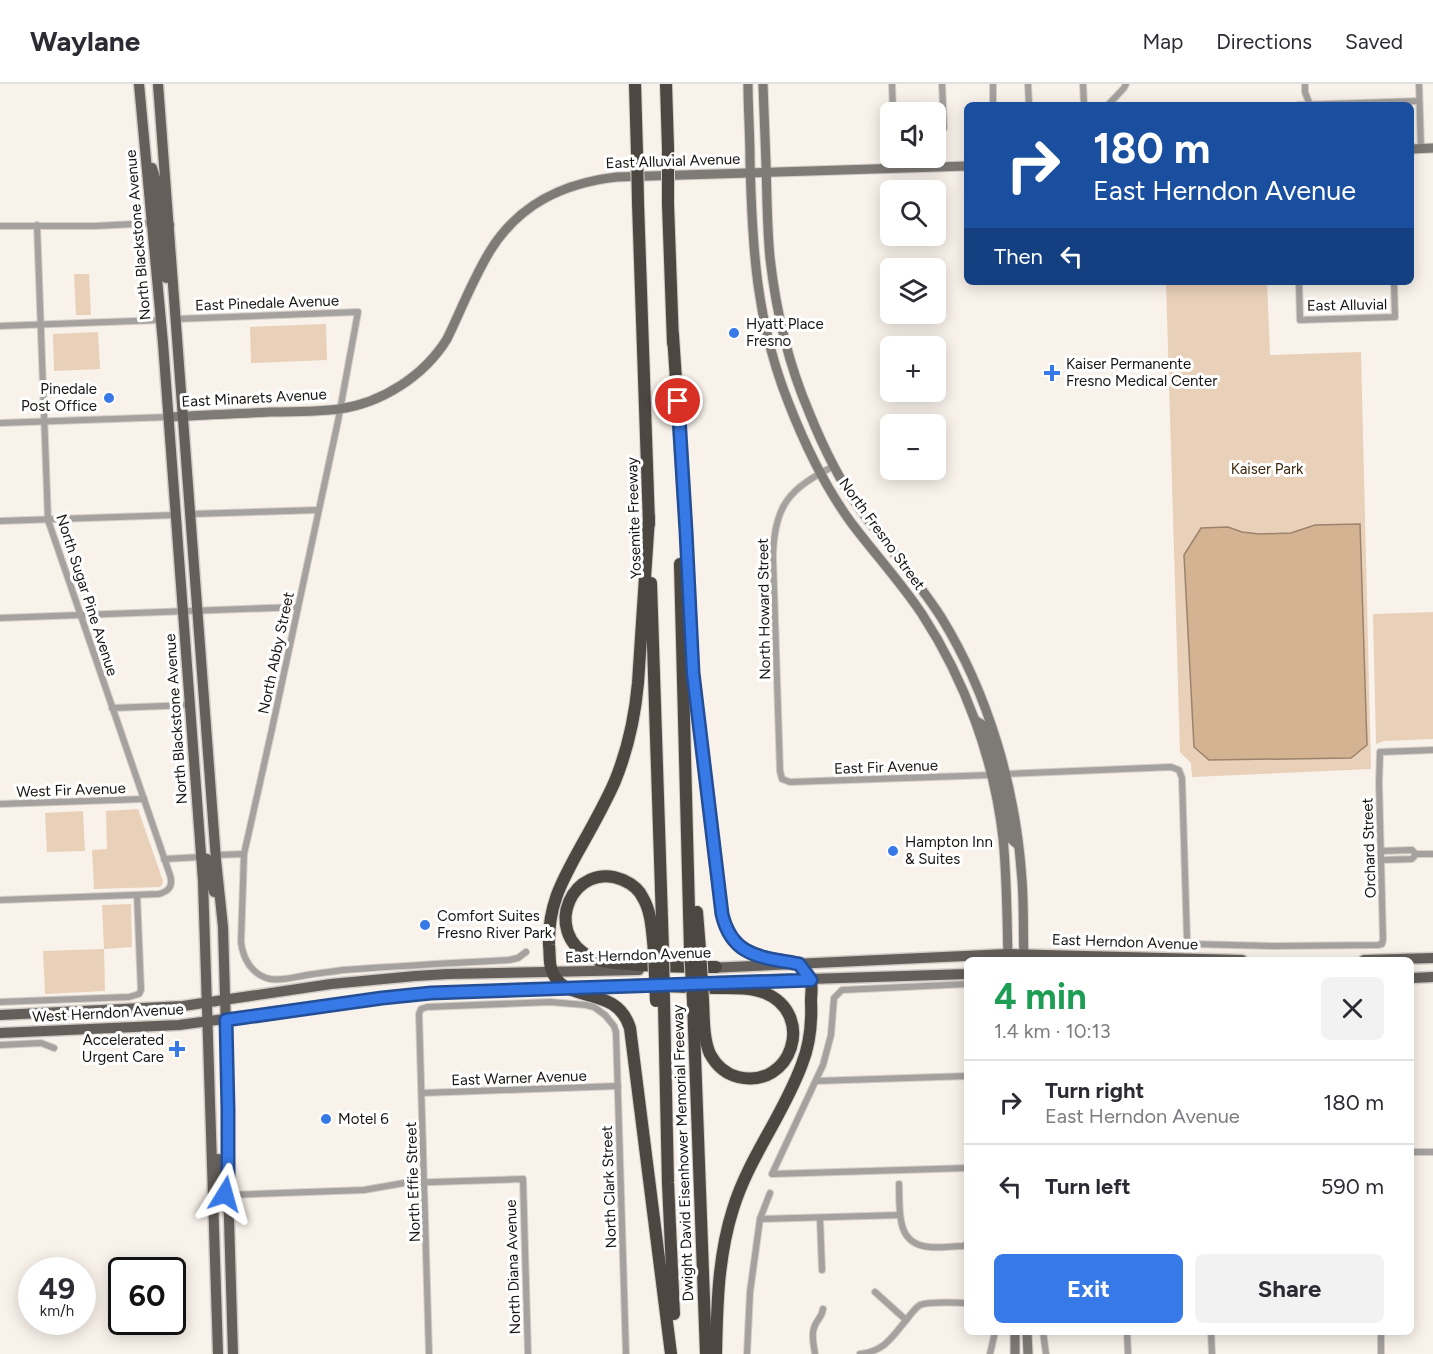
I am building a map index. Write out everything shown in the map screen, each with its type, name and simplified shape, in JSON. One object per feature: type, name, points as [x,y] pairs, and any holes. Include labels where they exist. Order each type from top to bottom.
[{"type":"highway","name":"Yosemite Freeway","points":[[634,84],[649,517],[658,951]]},
{"type":"highway","points":[[666,84],[673,335],[693,673],[722,914],[729,934],[742,948],[759,956],[799,964],[811,980],[810,1035],[803,1063],[748,1171],[726,1233],[718,1286],[716,1354]]},
{"type":"highway","name":"Dwight David Eisenhower Memorial Freeway","points":[[673,335],[685,740],[698,1000],[706,1354]]},
{"type":"highway","points":[[649,517],[638,682],[633,720],[623,760],[614,782],[563,878],[555,898],[549,939],[550,966],[561,984],[577,993],[611,1002],[628,1021],[673,1354]]},
{"type":"highway","points":[[658,951],[644,899],[633,885],[614,877],[599,877],[582,884],[567,904],[565,913],[567,930],[576,945],[592,958],[603,962],[716,968]]},
{"type":"highway","name":"Dwight David Eisenhower Memorial Freeway","points":[[658,951],[673,1354]]},
{"type":"highway","points":[[637,985],[749,989],[769,995],[782,1007],[791,1020],[793,1042],[787,1058],[776,1070],[761,1077],[739,1077],[725,1071],[713,1059],[708,1048],[698,1000]]},
{"type":"main road","name":"North Blackstone Avenue","points":[[138,84],[153,223],[169,417],[201,857],[228,1110],[232,1354]]},
{"type":"main road","name":"North Blackstone Avenue","points":[[158,84],[222,915],[216,1001],[212,1152],[218,1354]]},
{"type":"main road","name":"North Fresno Street","points":[[748,84],[753,253],[763,319],[772,356],[786,395],[820,473],[848,518],[922,615],[962,687],[975,720],[991,775],[1000,820],[1004,853],[1008,957]]},
{"type":"main road","name":"North Fresno Street","points":[[763,84],[770,257],[782,331],[794,372],[808,411],[834,466],[861,510],[924,592],[941,619],[965,661],[987,713],[1005,774],[1018,845],[1022,881],[1024,957]]},
{"type":"main road","points":[[144,139],[156,181],[160,220],[169,225]]},
{"type":"main road","points":[[1416,149],[1433,148]]},
{"type":"main road","name":"East Alluvial Avenue","points":[[340,409],[367,402],[385,394],[424,367],[447,339],[490,251],[507,229],[554,192],[595,180],[617,177],[964,165]]},
{"type":"main road","points":[[153,223],[161,230],[167,289],[175,296]]},
{"type":"main road","name":"East Minarets Avenue","points":[[169,417],[340,409]]},
{"type":"main road","points":[[190,705],[196,709],[207,739]]},
{"type":"main road","points":[[975,720],[983,725],[996,767],[1005,774]]},
{"type":"main road","points":[[195,774],[202,789],[207,848],[216,855]]},
{"type":"main road","points":[[991,775],[999,781],[1010,838],[1018,845]]},
{"type":"main road","points":[[201,857],[209,861],[212,885],[222,915]]},
{"type":"main road","name":"East Herndon Avenue","points":[[1008,957],[1024,957]]},
{"type":"main road","name":"East Herndon Avenue","points":[[216,1001],[331,984],[448,974],[716,968],[964,958]]},
{"type":"main road","points":[[1414,959],[1433,958]]},
{"type":"main road","name":"East Herndon Avenue","points":[[217,1021],[431,993],[964,974]]},
{"type":"main road","points":[[1414,978],[1433,977]]},
{"type":"main road","name":"West Herndon Avenue","points":[[0,1015],[153,1008],[216,1001]]},
{"type":"main road","name":"West Herndon Avenue","points":[[0,1033],[157,1027],[217,1021]]},
{"type":"main road","points":[[212,1152],[219,1160],[221,1189],[228,1195]]},
{"type":"main road","points":[[213,1190],[218,1194],[221,1204],[222,1251],[230,1260]]},
{"type":"main road","points":[[1015,1335],[1015,1354]]},
{"type":"main road","points":[[1027,1335],[1028,1354]]},
{"type":"street","points":[[892,84],[893,102]]},
{"type":"street","points":[[942,84],[943,102]]},
{"type":"street","points":[[993,84],[993,102]]},
{"type":"street","points":[[1028,84],[1029,102]]},
{"type":"street","points":[[1083,84],[1083,102]]},
{"type":"street","points":[[1111,102],[1126,84]]},
{"type":"street","points":[[1305,84],[1309,102]]},
{"type":"street","points":[[1416,149],[1419,84]]},
{"type":"street","points":[[1392,102],[1419,101]]},
{"type":"street","points":[[0,226],[95,226],[153,223]]},
{"type":"street","name":"North Sugar Pine Avenue","points":[[37,225],[48,520],[172,885],[170,889],[159,894],[137,895]]},
{"type":"street","name":"East Alluvial","points":[[1299,285],[1300,320],[1395,317],[1394,285]]},
{"type":"street","name":"North Abby Street","points":[[358,312],[340,409],[244,854],[242,950],[247,963],[256,972],[269,978],[279,979],[343,970],[509,960],[518,958],[526,952]]},
{"type":"street","name":"East Pinedale Avenue","points":[[176,319],[358,312]]},
{"type":"street","points":[[0,326],[161,320]]},
{"type":"street","points":[[0,423],[169,417]]},
{"type":"street","name":"North Howard Street","points":[[782,779],[774,537],[777,521],[788,499],[802,485],[834,466]]},
{"type":"street","points":[[190,514],[318,510]]},
{"type":"street","points":[[0,521],[176,515]]},
{"type":"street","points":[[0,618],[298,607]]},
{"type":"street","points":[[112,708],[190,705]]},
{"type":"street","name":"Orchard Street","points":[[1382,944],[1380,752],[1433,750]]},
{"type":"street","name":"East Herndon Avenue","points":[[1005,774],[1171,767],[1179,770],[1182,778],[1187,939],[1193,944],[1275,946],[1382,944]]},
{"type":"street","name":"East Fir Avenue","points":[[782,779],[790,782],[991,775]]},
{"type":"street","name":"West Fir Avenue","points":[[0,804],[144,799]]},
{"type":"street","points":[[1381,851],[1412,850],[1416,854],[1433,854]]},
{"type":"street","points":[[216,855],[244,854]]},
{"type":"street","points":[[1381,860],[1412,859],[1416,854]]},
{"type":"street","points":[[164,859],[201,857]]},
{"type":"street","points":[[0,900],[137,895]]},
{"type":"street","name":"West Herndon Avenue","points":[[0,1002],[129,997],[139,994],[141,990],[137,895]]},
{"type":"street","points":[[964,984],[842,990],[834,998],[831,1035],[816,1081],[772,1174],[964,1168]]},
{"type":"street","name":"North Effie Street","points":[[429,1354],[419,1014],[421,1009],[550,1002],[594,1007],[610,1020]]},
{"type":"street","name":"North Clark Street","points":[[610,1020],[616,1032],[626,1354]]},
{"type":"street","points":[[0,1044],[41,1043],[54,1048]]},
{"type":"street","points":[[816,1081],[964,1076]]},
{"type":"street","name":"East Warner Avenue","points":[[422,1093],[618,1086]]},
{"type":"street","points":[[1414,1152],[1433,1152]]},
{"type":"street","name":"North Diana Avenue","points":[[425,1182],[523,1179],[528,1354]]},
{"type":"street","points":[[228,1195],[364,1190],[425,1182]]},
{"type":"street","points":[[899,1184],[903,1230],[912,1242],[930,1247],[964,1246]]},
{"type":"street","points":[[747,1354],[750,1292],[760,1219],[770,1193]]},
{"type":"street","points":[[760,1219],[900,1215]]},
{"type":"street","points":[[820,1218],[822,1270]]},
{"type":"street","points":[[875,1292],[906,1320]]},
{"type":"street","points":[[860,1354],[872,1353],[881,1348],[920,1305],[964,1303]]},
{"type":"street","points":[[815,1354],[813,1331],[823,1310]]},
{"type":"street","points":[[990,1354],[993,1335]]},
{"type":"street","points":[[1043,1335],[1046,1354]]},
{"type":"street","points":[[1127,1335],[1128,1354]]},
{"type":"street","points":[[1211,1335],[1212,1354]]},
{"type":"street","points":[[1381,1335],[1382,1354]]},
{"type":"green space","points":[[74,274],[89,274],[91,315],[76,315]]},
{"type":"green space","name":"Kaiser Park","points":[[1166,285],[1267,285],[1270,355],[1361,352],[1371,769],[1192,777],[1191,763],[1180,752]]},
{"type":"green space","points":[[326,324],[327,360],[251,363],[250,327]]},
{"type":"green space","points":[[98,332],[100,369],[54,371],[53,334]]},
{"type":"green space","points":[[1433,612],[1433,739],[1384,741],[1376,744],[1373,614]]},
{"type":"green space","points":[[138,809],[163,881],[162,885],[160,887],[94,889],[92,850],[107,849],[106,811]]},
{"type":"green space","points":[[83,811],[85,851],[47,852],[45,813]]},
{"type":"green space","points":[[131,904],[132,947],[104,949],[102,905]]},
{"type":"green space","points":[[104,949],[105,991],[45,994],[43,951]]},
{"type":"shaded area","points":[[1360,524],[1367,745],[1351,758],[1209,760],[1194,747],[1184,555],[1201,528],[1228,527],[1259,534],[1291,533],[1315,525]]},
{"type":"place","name":"Hyatt Place Fresno","points":[[734,333]]},
{"type":"place","name":"Kaiser Permanente Fresno Medical Center","points":[[1052,373]]},
{"type":"place","name":"Pinedale Post Office","points":[[109,398]]},
{"type":"place","name":"Hampton Inn & Suites","points":[[893,851]]},
{"type":"place","name":"Comfort Suites Fresno River Park","points":[[425,925]]},
{"type":"place","name":"Accelerated Urgent Care","points":[[177,1049]]},
{"type":"place","name":"Motel 6","points":[[326,1119]]},
{"type":"route","points":[[225,1194],[228,1195],[226,1020],[431,993],[811,980],[799,964],[748,952],[731,939],[724,924],[693,673],[678,401]]}]
